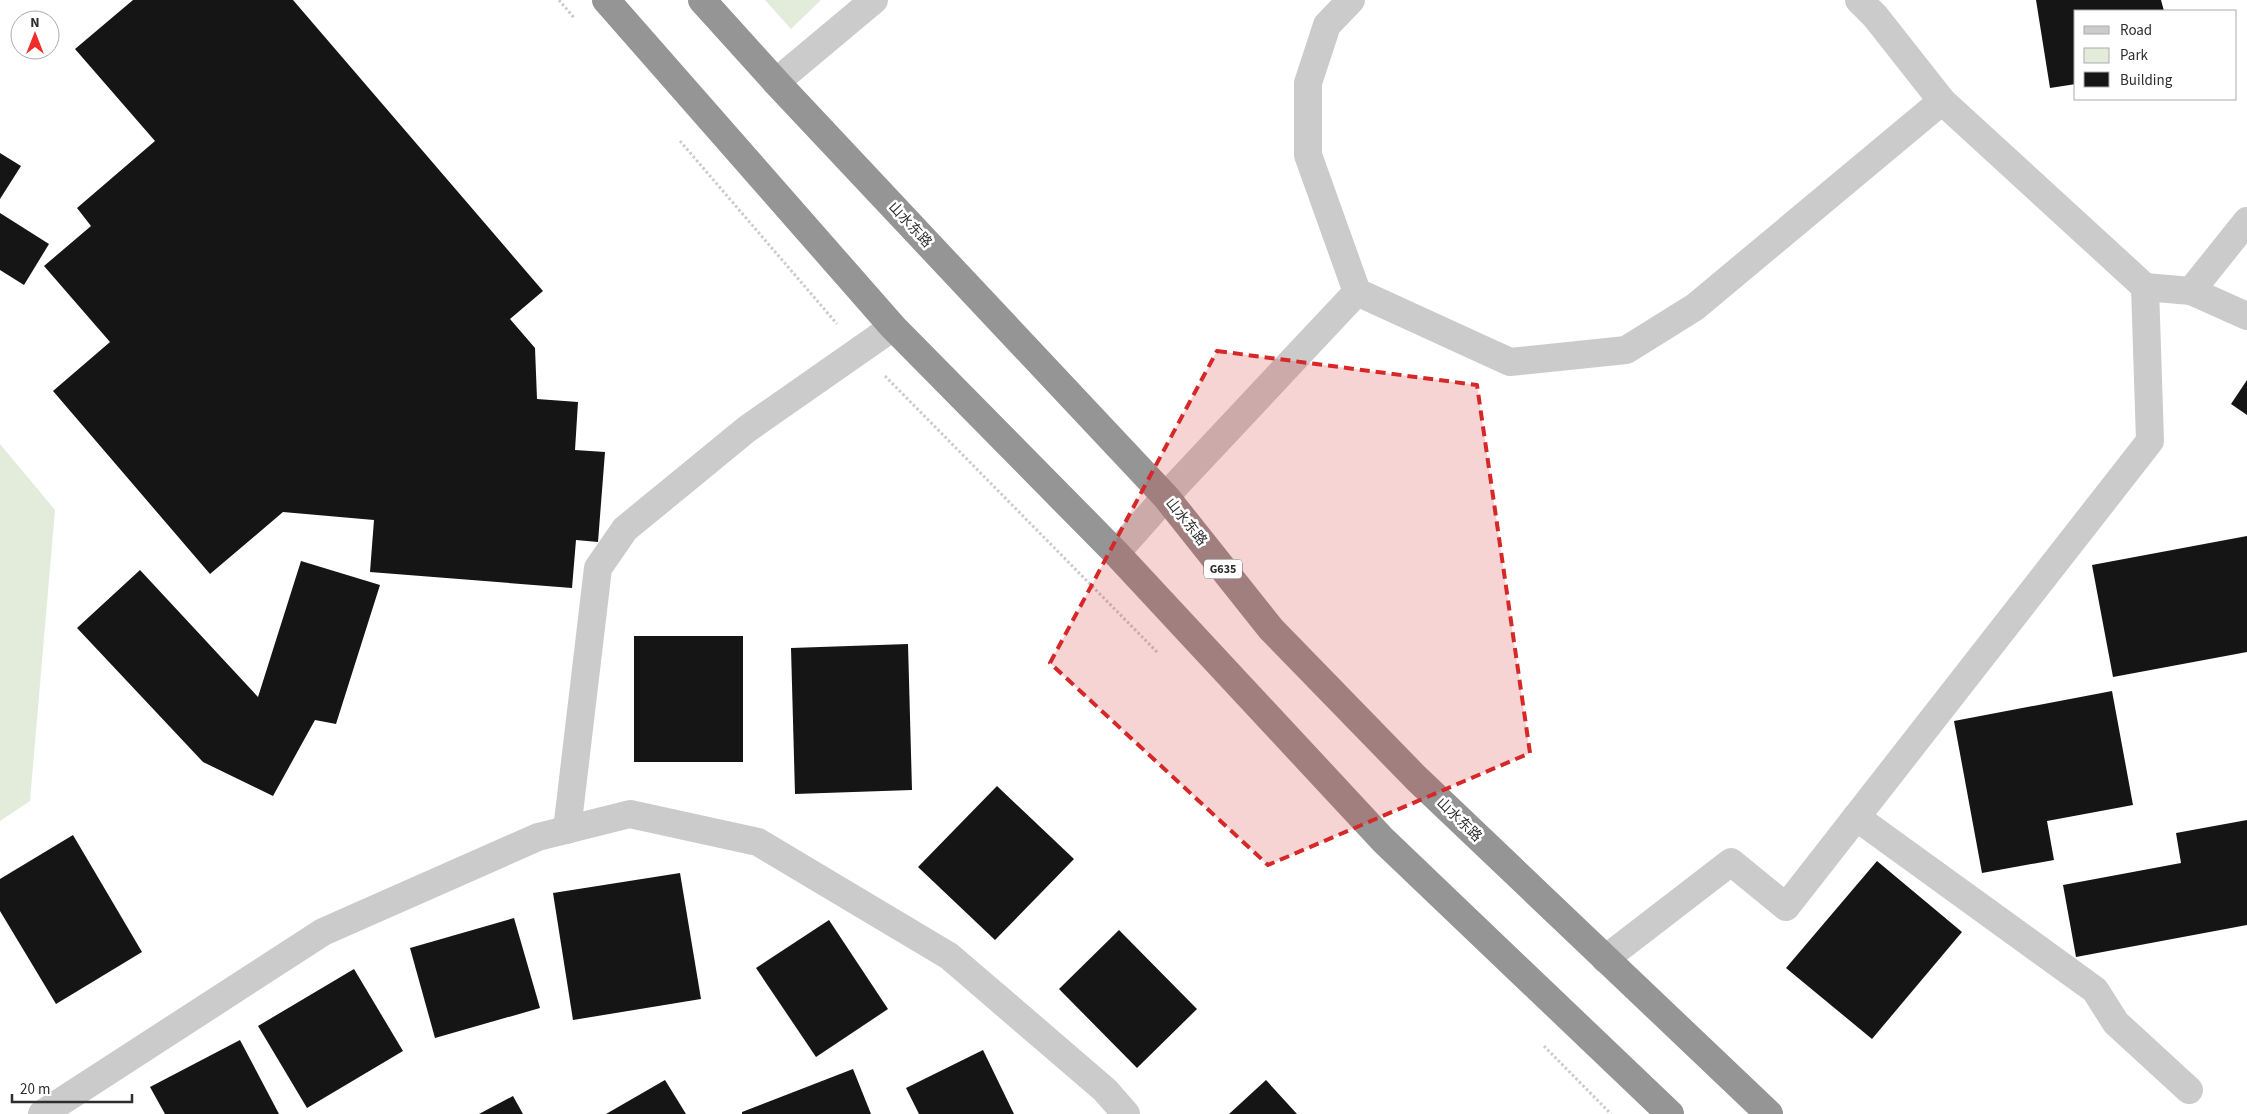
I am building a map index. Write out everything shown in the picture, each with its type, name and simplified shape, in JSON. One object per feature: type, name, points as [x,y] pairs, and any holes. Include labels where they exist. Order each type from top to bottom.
[{"type":"highway","points":[[606,0],[893,327],[1116,554],[1383,840],[1670,1114]]},
{"type":"highway","name":"山水东路","points":[[702,0],[776,82],[1166,497],[1271,629],[1416,778],[1769,1114]]},
{"type":"street","points":[[776,82],[874,0]]},
{"type":"street","points":[[1351,0],[1326,25],[1308,83],[1308,155],[1357,292],[1510,362],[1626,350],[1696,307],[1942,101]]},
{"type":"street","points":[[1859,0],[1875,16],[1942,101],[2145,287],[2191,291],[2247,316]]},
{"type":"street","points":[[2191,291],[2247,221]]},
{"type":"street","points":[[1604,959],[1731,862],[1786,907],[2150,441],[2145,287]]},
{"type":"street","points":[[1116,554],[1166,497],[1357,292]]},
{"type":"street","points":[[567,830],[598,568],[625,529],[747,429],[893,327]]},
{"type":"street","points":[[42,1114],[323,932],[538,838],[630,814],[758,842],[948,956],[1105,1090],[1126,1114]]},
{"type":"street","points":[[1856,817],[2095,990],[2116,1023],[2190,1090]]},
{"type":"highlighted area","points":[[1217,351],[1477,385],[1530,753],[1268,865],[1050,663]]},
{"type":"green space","points":[[765,0],[821,0],[791,29]]},
{"type":"green space","points":[[0,444],[55,510],[30,801],[0,821]]},
{"type":"building","points":[[133,0],[293,0],[543,291],[510,319],[535,348],[537,399],[578,402],[575,450],[605,452],[598,542],[576,540],[572,588],[370,572],[374,520],[283,512],[210,574],[53,391],[110,342],[44,266],[91,226],[77,208],[155,141],[75,49]]},
{"type":"building","points":[[2036,0],[2161,0],[2164,10],[2074,10],[2074,84],[2050,88]]},
{"type":"building","points":[[0,153],[21,166],[0,199]]},
{"type":"building","points":[[0,213],[49,244],[24,285],[0,270]]},
{"type":"building","points":[[2247,380],[2247,415],[2231,404]]},
{"type":"building","points":[[2247,536],[2247,652],[2113,677],[2092,565]]},
{"type":"building","points":[[301,561],[380,585],[336,724],[315,720],[273,796],[203,762],[77,628],[140,570],[258,697]]},
{"type":"building","points":[[634,636],[743,636],[743,762],[634,762]]},
{"type":"building","points":[[908,644],[912,790],[795,794],[791,648]]},
{"type":"building","points":[[2112,691],[2133,805],[2047,821],[2054,860],[1982,873],[1954,721]]},
{"type":"building","points":[[997,786],[1074,859],[995,940],[918,867]]},
{"type":"building","points":[[2247,820],[2247,925],[2076,957],[2063,885],[2181,863],[2176,833]]},
{"type":"building","points":[[73,835],[142,952],[56,1004],[0,911],[0,879]]},
{"type":"building","points":[[1877,861],[1962,932],[1872,1039],[1786,968]]},
{"type":"building","points":[[680,873],[701,999],[573,1020],[553,893]]},
{"type":"building","points":[[514,918],[540,1008],[435,1038],[410,948]]},
{"type":"building","points":[[829,920],[888,1009],[816,1057],[756,968]]},
{"type":"building","points":[[1119,930],[1197,1009],[1137,1068],[1059,989]]},
{"type":"building","points":[[354,969],[403,1051],[307,1108],[258,1026]]},
{"type":"building","points":[[240,1040],[279,1114],[165,1114],[150,1087]]},
{"type":"building","points":[[983,1050],[1014,1114],[919,1114],[906,1088]]},
{"type":"building","points":[[853,1069],[871,1114],[742,1114],[742,1112]]},
{"type":"building","points":[[665,1080],[686,1114],[606,1114]]},
{"type":"building","points":[[1266,1080],[1297,1114],[1229,1114]]},
{"type":"building","points":[[513,1096],[523,1114],[479,1114]]}]
